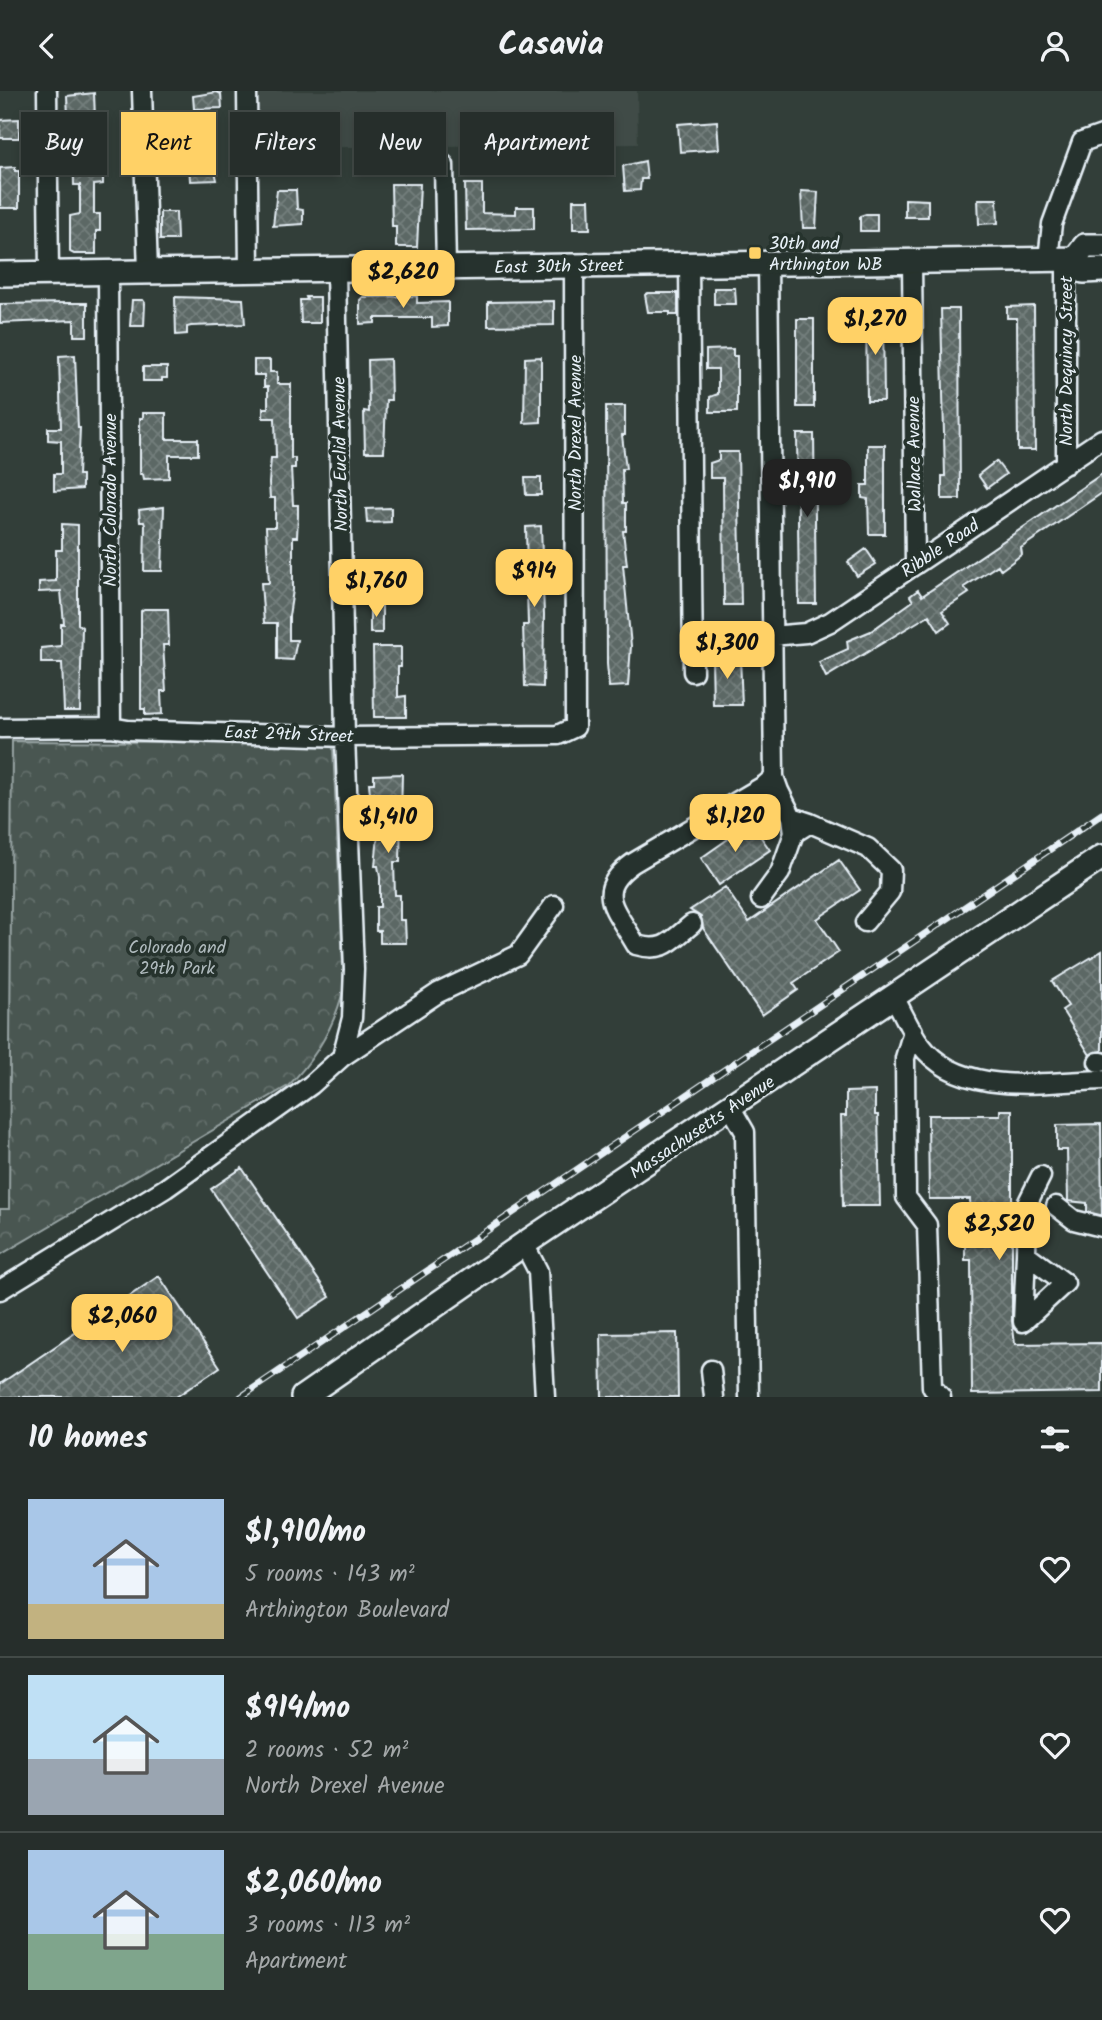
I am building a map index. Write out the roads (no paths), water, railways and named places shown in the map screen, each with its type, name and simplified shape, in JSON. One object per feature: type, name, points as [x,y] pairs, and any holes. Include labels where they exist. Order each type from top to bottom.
[{"type":"main road","name":"East 30th Street","points":[[1063,259],[1085,246],[1102,246]]},
{"type":"main road","name":"East 30th Street","points":[[0,274],[1063,259],[1084,271],[1102,270]]},
{"type":"main road","name":"Massachusetts Avenue","points":[[303,1397],[524,1244],[731,1108],[1102,857]]},
{"type":"street","points":[[47,91],[49,273]]},
{"type":"street","points":[[142,91],[148,272]]},
{"type":"street","points":[[247,91],[249,270]]},
{"type":"street","name":"North Dequincy Street","points":[[1066,464],[1063,259],[1052,225],[1082,142],[1102,135]]},
{"type":"street","points":[[444,175],[446,267]]},
{"type":"street","name":"Wallace Avenue","points":[[912,260],[915,565]]},
{"type":"street","points":[[761,899],[780,873],[793,825],[773,784],[768,262]]},
{"type":"street","points":[[689,263],[693,672]]},
{"type":"street","name":"North Drexel Avenue","points":[[573,266],[575,727]]},
{"type":"street","name":"North Euclid Avenue","points":[[337,269],[345,737],[354,969],[352,1018],[342,1057]]},
{"type":"street","name":"North Colorado Avenue","points":[[108,273],[111,727]]},
{"type":"street","name":"Ribble Road","points":[[771,636],[806,633],[830,622],[1102,439]]},
{"type":"street","name":"East 29th Street","points":[[0,728],[111,727],[128,730],[345,737],[558,735],[575,727]]},
{"type":"street","points":[[691,924],[666,945],[653,950],[636,944],[610,897],[609,886],[618,873],[633,863],[773,784]]},
{"type":"street","points":[[793,825],[810,823],[868,848],[891,870],[890,892],[865,922]]},
{"type":"street","points":[[0,1290],[97,1227],[166,1188],[311,1085],[342,1057],[438,993],[518,955],[554,905]]},
{"type":"street","points":[[894,997],[921,1046],[945,1066],[978,1081],[1102,1080]]},
{"type":"street","points":[[913,1031],[905,1058],[906,1197],[927,1225],[932,1388],[941,1397]]},
{"type":"street","points":[[731,1108],[745,1132],[749,1397]]},
{"type":"street","points":[[1026,1254],[1027,1204],[1041,1176]]},
{"type":"street","points":[[1056,1206],[1074,1220],[1102,1227]]},
{"type":"street","points":[[524,1244],[538,1271],[545,1397]]},
{"type":"street","points":[[711,1370],[714,1397]]},
{"type":"railway","points":[[241,1397],[1102,814]]},
{"type":"place","name":"30th and Arthington WB","points":[[755,253]]},
{"type":"park label","name":"Colorado and 29th Park","points":[[177,958]]}]
